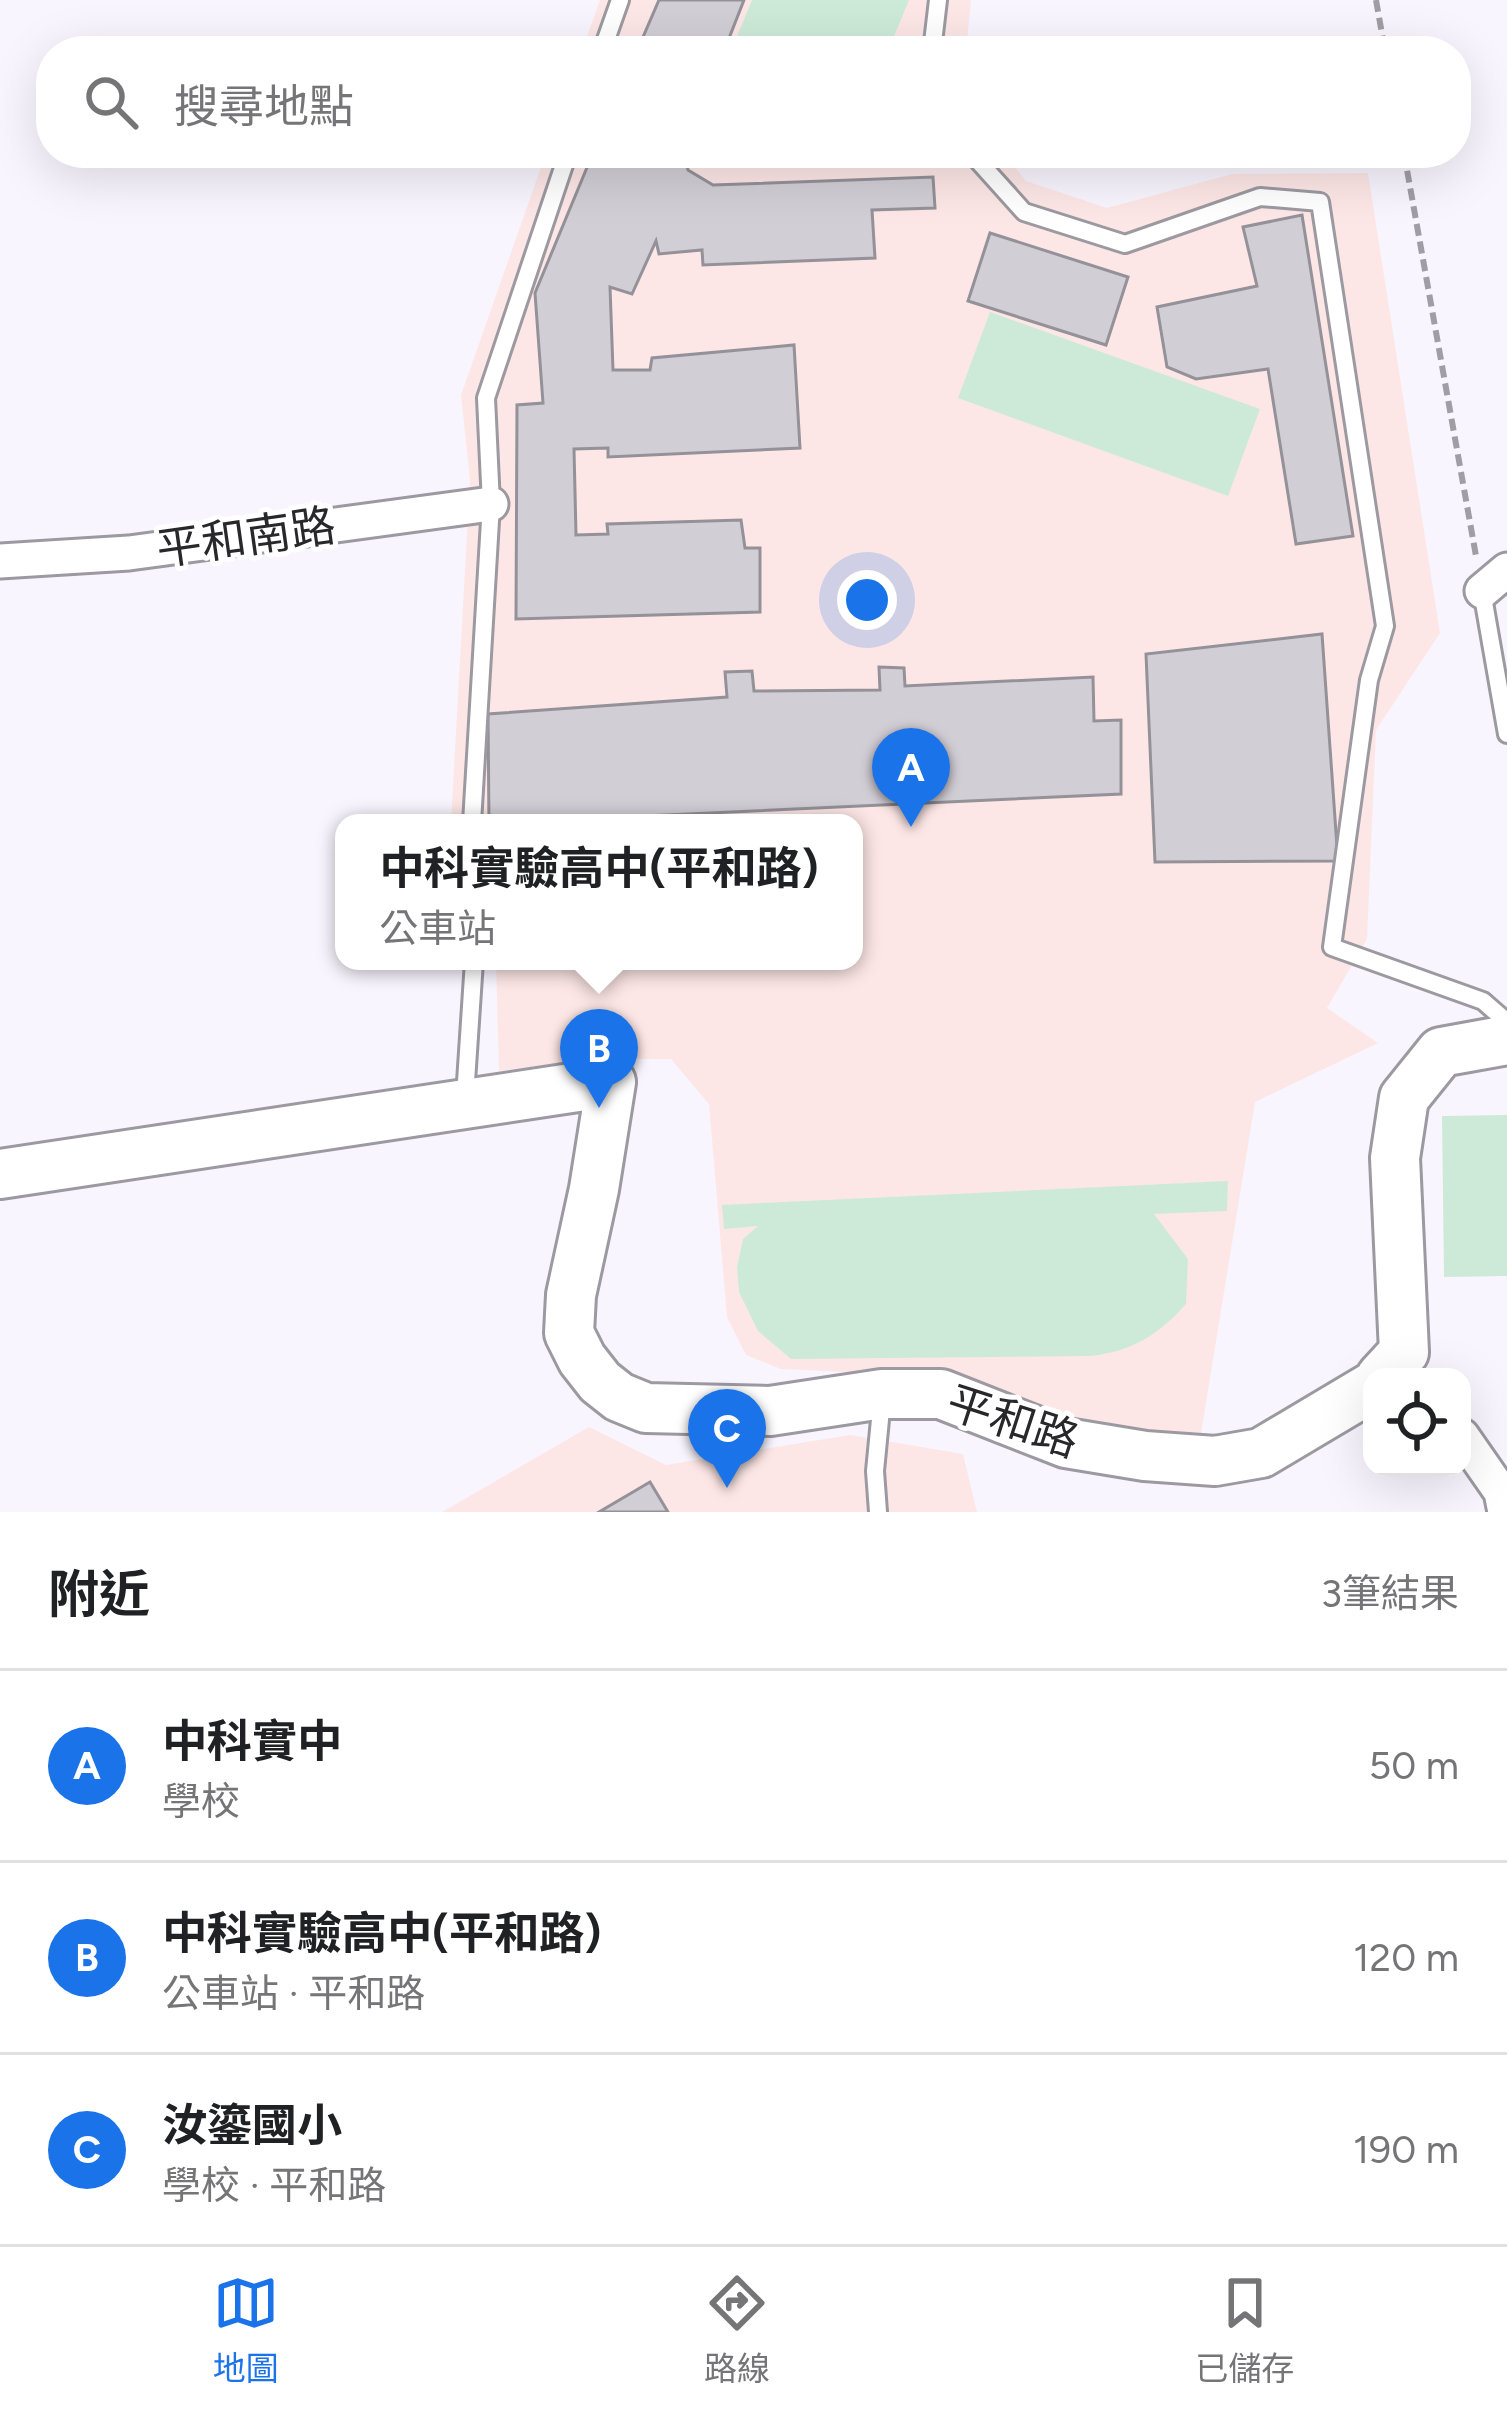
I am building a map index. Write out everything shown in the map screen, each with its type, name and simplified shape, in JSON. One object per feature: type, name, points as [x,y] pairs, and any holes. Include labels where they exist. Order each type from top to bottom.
[{"type":"street","name":"平和南路","points":[[0,561],[129,553],[491,504]]},
{"type":"street","name":"平和路","points":[[1394,1368],[1395,1158],[1404,1098],[1441,1052],[1507,1040]]},
{"type":"street","name":"平和路","points":[[0,1174],[611,1082],[571,1295],[569,1334],[600,1382],[646,1408],[770,1411],[882,1394],[941,1394],[1066,1443],[1214,1461],[1261,1453],[1363,1392]]},
{"type":"street","points":[[1471,1449],[1501,1492],[1505,1512]]},
{"type":"lane","points":[[607,36],[620,0]]},
{"type":"lane","points":[[934,36],[938,0]]},
{"type":"lane","points":[[473,814],[491,504],[486,398],[563,168]]},
{"type":"lane","points":[[984,168],[1024,212],[1125,244],[1260,197],[1320,202],[1385,626],[1369,680],[1332,947],[1483,1001],[1507,1022]]},
{"type":"lane","points":[[1495,580],[1507,734]]},
{"type":"lane","points":[[465,1104],[473,970]]},
{"type":"lane","points":[[878,1512],[875,1471],[882,1394]]},
{"type":"path","points":[[1376,0],[1382,36]]},
{"type":"path","points":[[1406,168],[1495,580]]},
{"type":"shaded area","points":[[600,0],[971,0],[967,36],[587,36]]},
{"type":"shaded area","points":[[541,168],[1016,168],[1026,181],[1107,208],[1232,174],[1368,173],[1440,633],[1376,730],[1367,939],[1327,1008],[1378,1043],[1255,1102],[1199,1446],[1125,1443],[932,1376],[781,1369],[746,1355],[727,1317],[709,1104],[671,1059],[592,1059],[499,1071],[496,970],[863,970],[863,814],[451,814],[470,480],[461,395]]},
{"type":"shaded area","points":[[589,1427],[666,1465],[850,1435],[963,1454],[977,1512],[442,1512]]},
{"type":"green space","points":[[752,0],[909,0],[894,36],[737,36]]},
{"type":"green space","points":[[990,312],[1260,409],[1228,496],[958,398]]},
{"type":"green space","points":[[1507,1115],[1507,1276],[1444,1277],[1442,1116]]},
{"type":"green space","points":[[1228,1181],[1227,1211],[1154,1214],[1188,1259],[1186,1304],[1144,1340],[1091,1356],[791,1359],[758,1331],[739,1292],[737,1267],[743,1239],[758,1226],[724,1229],[722,1205]]},
{"type":"building","points":[[659,0],[744,0],[730,36],[643,36]]},
{"type":"building","points":[[587,168],[688,168],[713,185],[933,177],[935,208],[872,210],[875,258],[703,265],[702,250],[659,254],[656,241],[632,294],[610,287],[613,370],[650,370],[652,358],[794,345],[800,448],[608,457],[608,448],[574,449],[576,535],[608,534],[607,524],[741,520],[745,548],[760,548],[760,612],[516,619],[517,405],[543,403],[535,293]]},
{"type":"building","points":[[1302,215],[1353,536],[1296,544],[1268,369],[1196,379],[1167,367],[1157,307],[1257,286],[1243,227]]},
{"type":"building","points":[[990,233],[1128,277],[1106,345],[968,301]]},
{"type":"building","points":[[1322,634],[1338,861],[1155,862],[1146,654]]},
{"type":"building","points":[[879,667],[904,668],[905,686],[1093,677],[1094,721],[1121,720],[1121,794],[685,814],[489,814],[488,714],[727,697],[725,672],[752,671],[754,691],[880,690]]},
{"type":"building","points":[[650,1482],[668,1512],[599,1512]]},
{"type":"place","name":"中科實中","points":[[911,827]]},
{"type":"place","name":"中科實驗高中(平和路)","points":[[599,1108]]},
{"type":"place","name":"汝鎏國小","points":[[727,1488]]}]
